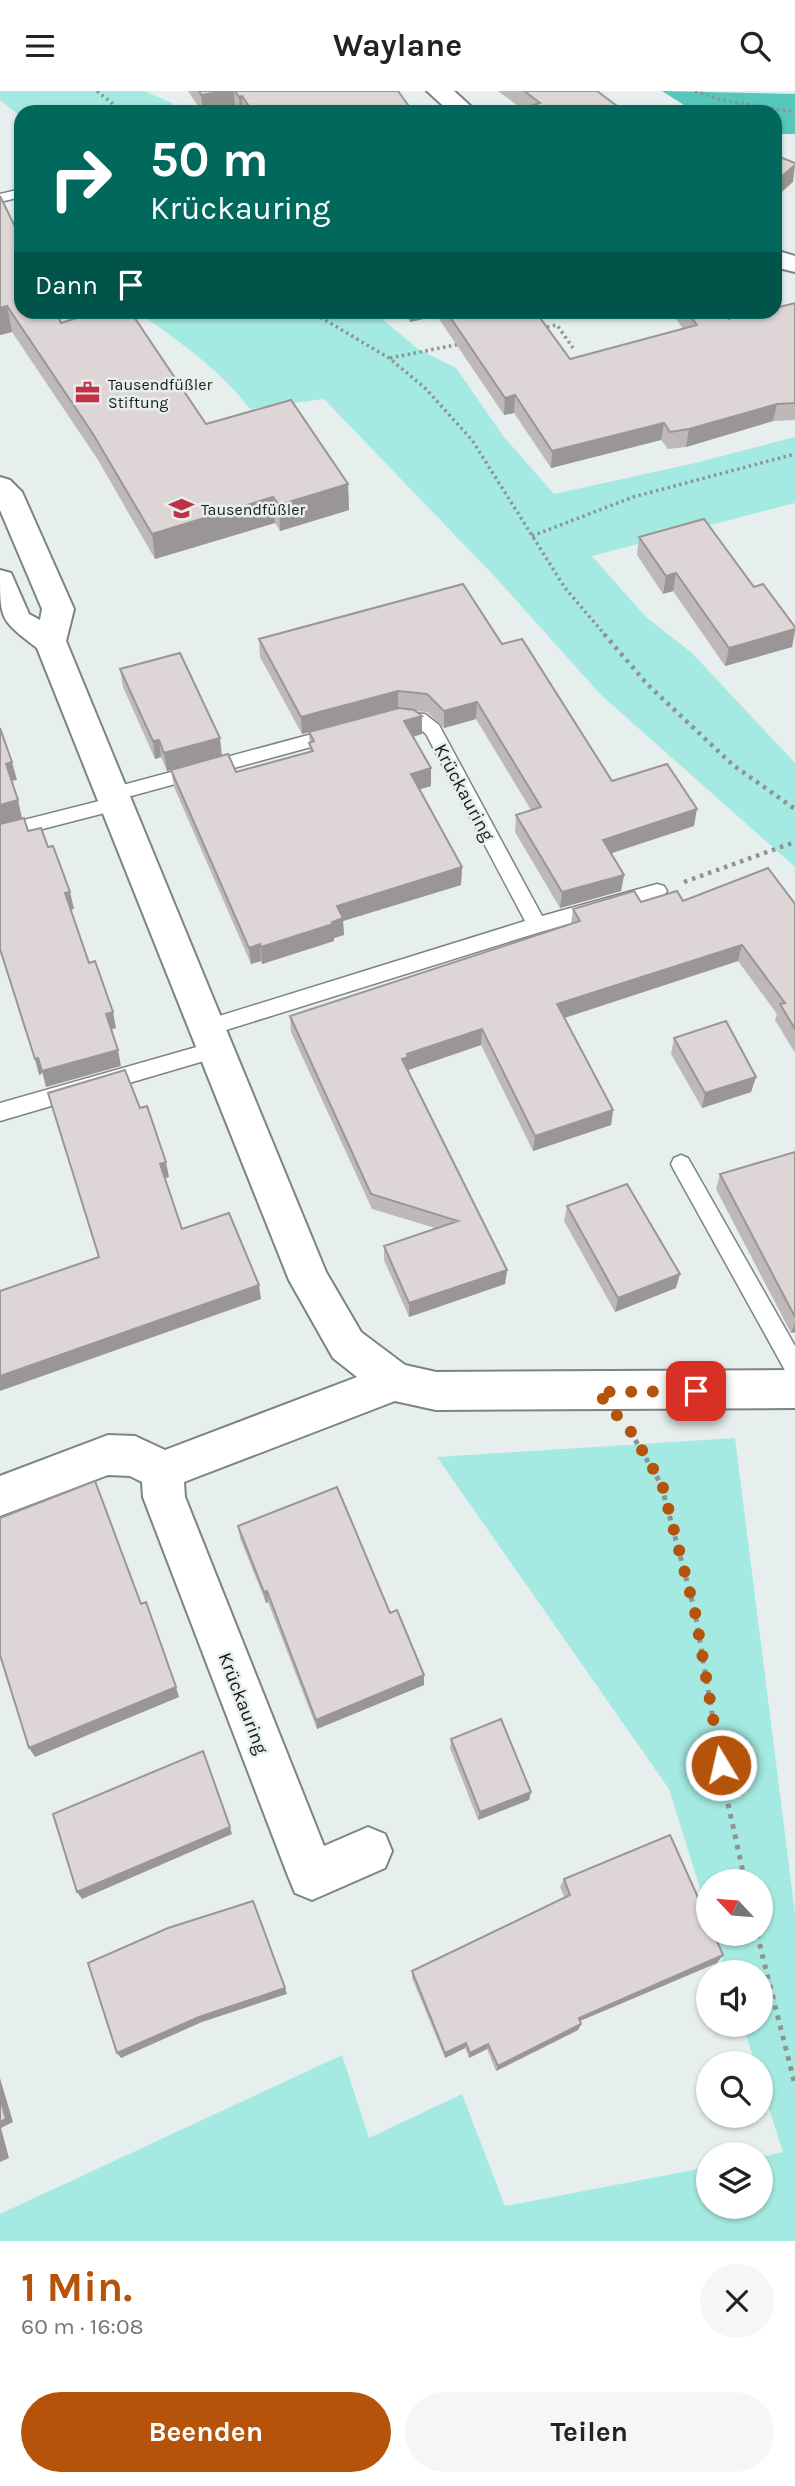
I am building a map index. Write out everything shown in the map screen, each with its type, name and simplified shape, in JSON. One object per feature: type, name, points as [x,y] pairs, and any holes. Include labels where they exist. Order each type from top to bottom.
[{"type":"street","points":[[439,91],[456,105]]},
{"type":"street","points":[[0,487],[7,492],[58,609],[50,641]]},
{"type":"street","points":[[0,580],[16,620],[50,641],[309,1280],[347,1345],[395,1382],[436,1391],[795,1389]]},
{"type":"street","points":[[0,1496],[108,1455],[135,1456],[162,1471],[395,1382]]},
{"type":"street","name":"Krückauring","points":[[162,1471],[163,1497],[312,1876],[368,1851]]},
{"type":"lane","name":"Krückauring","points":[[0,833],[399,717],[418,719],[433,730],[537,925]]},
{"type":"lane","points":[[0,1112],[537,925],[657,891]]},
{"type":"lane","points":[[681,1164],[795,1367]]},
{"type":"path","points":[[97,91],[114,105]]},
{"type":"path","points":[[695,91],[722,100],[752,105]]},
{"type":"path","points":[[323,319],[389,358],[425,388],[472,440],[565,587],[648,685],[733,765],[795,809]]},
{"type":"path","points":[[531,330],[557,325],[573,348]]},
{"type":"path","points":[[389,358],[466,343]]},
{"type":"path","points":[[532,536],[633,497],[795,454]]},
{"type":"path","points":[[657,891],[795,842]]},
{"type":"path","points":[[597,1392],[632,1433],[662,1484],[695,1612],[725,1790],[742,1869]]},
{"type":"path","points":[[760,1946],[795,2085]]},
{"type":"shaded area","points":[[0,91],[144,91],[174,105],[14,105],[14,111],[0,100]]},
{"type":"shaded area","points":[[662,91],[795,94],[795,134],[782,134],[782,105],[684,105]]},
{"type":"shaded area","points":[[148,319],[382,319],[418,349],[456,368],[504,437],[554,494],[695,463],[795,437],[795,503],[592,556],[646,617],[692,653],[795,763],[795,867],[601,695],[497,579],[324,399],[250,409],[212,368]]},
{"type":"shaded area","points":[[735,1438],[795,1913],[795,2241],[0,2241],[0,2214],[342,2055],[369,2138],[462,2094],[505,2206],[696,2169],[696,2219],[773,2219],[773,2154],[783,2152],[773,2121],[773,2051],[751,2051],[747,2037],[773,2037],[773,1960],[722,1960],[718,1946],[774,1946],[774,1869],[696,1869],[696,1875],[669,1789],[437,1457]]},
{"type":"building","points":[[199,91],[225,91],[201,95]]},
{"type":"building","points":[[235,91],[398,91],[408,105],[248,105],[242,96],[239,97]]},
{"type":"building","points":[[524,91],[597,91],[616,105],[534,105],[540,103]]},
{"type":"building","points":[[782,158],[795,165],[782,176]]},
{"type":"building","points":[[0,196],[14,225],[14,316],[7,306],[0,308]]},
{"type":"building","points":[[795,303],[795,403],[777,404],[670,432],[664,423],[552,451],[515,395],[505,398],[451,319],[541,319],[570,359],[697,325],[692,319],[782,319],[782,306]]},
{"type":"building","points":[[16,319],[59,319],[61,323],[74,319],[135,319],[206,424],[291,400],[348,484],[279,505],[273,497],[152,534],[93,434]]},
{"type":"building","points":[[704,519],[754,587],[763,584],[795,629],[729,648],[676,573],[666,576],[639,537]]},
{"type":"building","points":[[463,584],[502,644],[522,639],[612,781],[667,764],[697,809],[603,840],[624,875],[562,892],[516,815],[541,807],[477,702],[444,711],[427,694],[398,691],[301,717],[259,639]]},
{"type":"building","points":[[180,653],[220,738],[164,753],[159,740],[153,741],[120,669]]},
{"type":"building","points":[[399,708],[414,710],[422,716],[404,721],[431,768],[411,774],[462,867],[337,906],[343,918],[332,922],[333,924],[261,947],[260,944],[249,948],[171,770],[228,754],[236,772],[313,751],[309,743],[314,741],[309,732]]},
{"type":"building","points":[[0,728],[12,762],[6,764],[18,800],[0,805]]},
{"type":"building","points":[[24,818],[28,831],[41,828],[48,847],[53,846],[70,892],[65,893],[89,963],[95,961],[113,1012],[106,1014],[118,1050],[42,1071],[38,1058],[35,1059],[0,949],[0,824]]},
{"type":"building","points":[[768,868],[795,904],[795,1029],[780,1004],[785,1003],[742,945],[557,1004],[613,1110],[535,1136],[482,1029],[407,1054],[408,1057],[402,1059],[507,1270],[409,1303],[384,1246],[458,1221],[371,1194],[290,1016],[580,921],[573,909],[634,891],[641,902],[677,891],[683,901]]},
{"type":"building","points":[[726,1021],[756,1077],[705,1093],[674,1038]]},
{"type":"building","points":[[125,1070],[140,1108],[147,1106],[166,1162],[160,1164],[182,1229],[229,1213],[259,1285],[0,1376],[0,1291],[99,1257],[48,1093]]},
{"type":"building","points":[[795,1152],[795,1317],[720,1174]]},
{"type":"building","points":[[627,1184],[680,1274],[618,1298],[567,1206]]},
{"type":"building","points":[[95,1481],[141,1604],[146,1602],[176,1687],[29,1748],[0,1655],[0,1518]]},
{"type":"building","points":[[337,1487],[390,1613],[397,1610],[424,1675],[316,1720],[267,1591],[264,1592],[238,1526]]},
{"type":"building","points":[[501,1719],[531,1792],[480,1812],[451,1739]]},
{"type":"building","points":[[203,1751],[230,1827],[77,1892],[53,1814]]},
{"type":"building","points":[[670,1835],[696,1893],[696,1946],[719,1946],[723,1955],[712,1960],[696,1960],[696,1967],[579,2018],[581,2024],[498,2066],[488,2044],[470,2053],[466,2043],[445,2053],[412,1971],[570,1895],[564,1879]]},
{"type":"building","points":[[253,1901],[285,1988],[199,2017],[117,2053],[88,1963],[168,1928]]},
{"type":"building","points":[[0,2098],[6,2119],[0,2122]]},
{"type":"place","name":"Tausendfüßler Stiftung","points":[[88,393]]},
{"type":"place","name":"Tausendfüßler","points":[[181,509]]},
{"type":"route","points":[[696,1391],[597,1392],[632,1433],[662,1484],[695,1612],[721,1765]]}]
